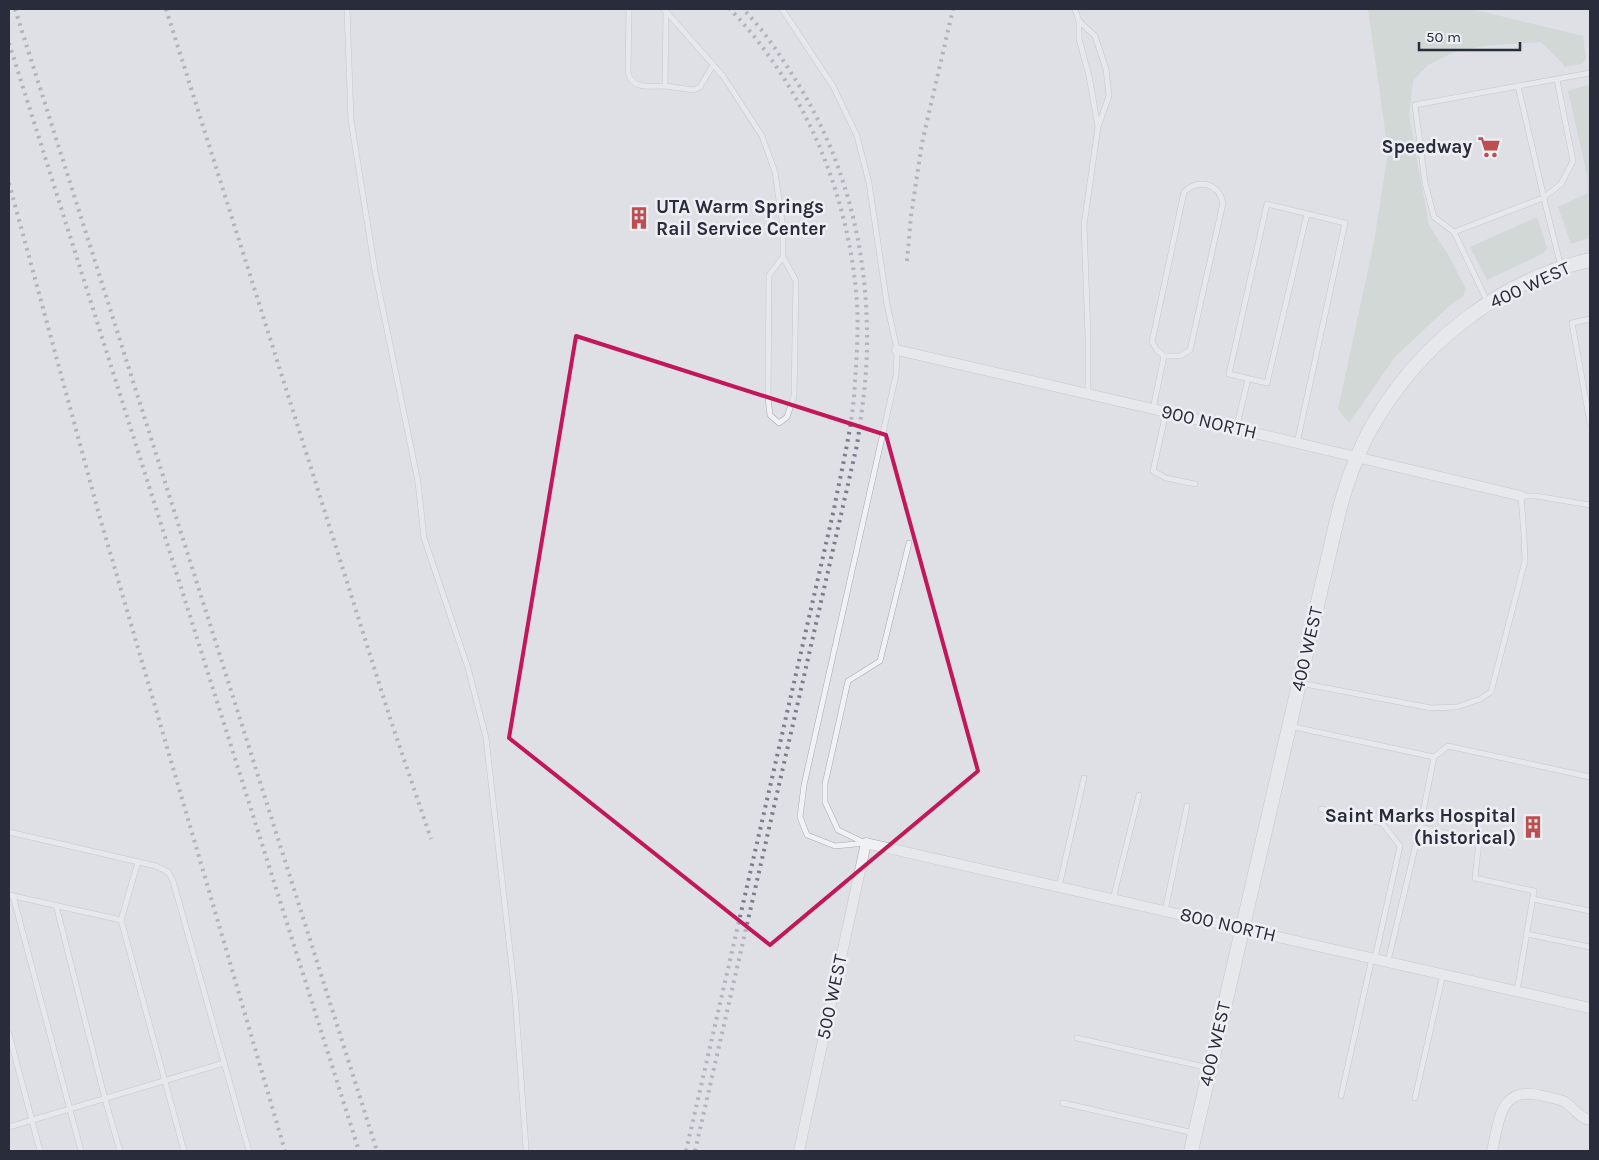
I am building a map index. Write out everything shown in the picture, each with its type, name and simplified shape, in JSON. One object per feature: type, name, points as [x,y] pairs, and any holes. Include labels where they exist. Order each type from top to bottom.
[{"type":"street","name":"400 WEST","points":[[1191,1151],[1341,504],[1358,458],[1381,411],[1409,374],[1444,337],[1465,319],[1507,292],[1561,268],[1590,260]]},
{"type":"street","name":"900 NORTH","points":[[897,350],[1153,408],[1521,496]]},
{"type":"street","name":"800 NORTH","points":[[866,843],[1590,1008]]},
{"type":"street","name":"500 WEST","points":[[799,1151],[866,843]]},
{"type":"street","points":[[1492,1151],[1501,1112],[1505,1104],[1520,1093],[1531,1093],[1560,1100],[1568,1104],[1576,1113],[1590,1120]]},
{"type":"lane","points":[[347,9],[351,120],[374,271],[418,482],[424,538],[468,668],[486,738],[515,996],[526,1148]]},
{"type":"lane","points":[[629,9],[628,73],[630,80],[636,85],[694,90],[700,87],[713,66]]},
{"type":"lane","points":[[665,9],[665,86]]},
{"type":"lane","points":[[665,9],[722,76],[762,136],[776,172],[784,228],[783,257],[796,281],[794,396],[787,417],[778,423],[770,415],[768,398],[769,275],[783,257]]},
{"type":"lane","points":[[782,9],[832,86],[857,136],[869,183],[887,304],[897,350],[896,376],[804,785],[800,817],[807,835],[835,846],[866,843]]},
{"type":"lane","points":[[1075,9],[1079,21],[1079,40],[1089,76],[1098,127]]},
{"type":"lane","points":[[1079,21],[1095,36],[1106,68],[1109,96],[1098,127],[1084,225],[1088,394]]},
{"type":"lane","points":[[1489,303],[1454,232],[1434,217],[1426,183],[1415,105],[1590,73]]},
{"type":"lane","points":[[1454,232],[1543,198],[1561,184],[1573,161],[1557,80]]},
{"type":"lane","points":[[1518,86],[1561,268]]},
{"type":"lane","points":[[1198,184],[1209,185],[1221,196],[1222,203],[1190,350],[1180,356],[1164,356],[1152,342],[1184,192],[1190,186],[1198,184]]},
{"type":"lane","points":[[1297,443],[1345,223],[1267,204],[1229,374],[1267,384],[1307,214]]},
{"type":"lane","points":[[1590,319],[1572,323],[1590,423]]},
{"type":"lane","points":[[1153,408],[1164,356]]},
{"type":"lane","points":[[1236,429],[1248,378]]},
{"type":"lane","points":[[1166,412],[1153,471],[1166,478],[1195,484]]},
{"type":"lane","points":[[1299,682],[1431,708],[1457,707],[1480,699],[1491,692],[1525,561],[1521,496],[1536,496],[1590,505]]},
{"type":"lane","points":[[866,843],[838,830],[825,802],[825,784],[848,682],[880,660],[909,543]]},
{"type":"lane","points":[[1289,726],[1434,757]]},
{"type":"lane","points":[[1388,961],[1420,827],[1434,757],[1448,746],[1590,777]]},
{"type":"lane","points":[[1059,887],[1084,778]]},
{"type":"lane","points":[[1113,899],[1139,795]]},
{"type":"lane","points":[[1165,910],[1188,806]]},
{"type":"lane","points":[[1321,809],[1382,823],[1400,846],[1341,1096]]},
{"type":"lane","points":[[1420,827],[1479,841],[1475,878],[1534,891],[1517,991]]},
{"type":"lane","points":[[9,832],[156,866],[168,872],[174,881],[248,1151]]},
{"type":"lane","points":[[138,862],[121,920],[184,1151]]},
{"type":"lane","points":[[81,1151],[11,895],[121,920]]},
{"type":"lane","points":[[1533,899],[1590,910]]},
{"type":"lane","points":[[56,905],[120,1151]]},
{"type":"lane","points":[[1527,934],[1590,947]]},
{"type":"lane","points":[[1414,1098],[1443,974]]},
{"type":"lane","points":[[9,1034],[40,1151]]},
{"type":"lane","points":[[1078,1038],[1210,1068]]},
{"type":"lane","points":[[9,1128],[224,1063]]},
{"type":"lane","points":[[1063,1103],[1195,1133]]},
{"type":"highlighted area","points":[[576,336],[886,435],[978,771],[770,945],[509,738]]},
{"type":"green space","points":[[1368,9],[1472,9],[1583,36],[1586,59],[1582,64],[1564,67],[1541,42],[1484,46],[1454,52],[1428,65],[1413,81],[1409,116],[1429,225],[1449,256],[1466,289],[1463,296],[1449,306],[1395,357],[1349,423],[1338,409],[1374,242],[1388,152]]},
{"type":"green space","points":[[1588,85],[1590,87],[1590,238],[1571,244],[1558,207],[1588,193],[1587,175],[1568,91]]},
{"type":"green space","points":[[1537,217],[1547,248],[1544,253],[1487,280],[1470,247]]},
{"type":"railway","points":[[15,9],[377,1151]]},
{"type":"railway","points":[[166,9],[390,718],[431,839]]},
{"type":"railway","points":[[686,1151],[834,509],[852,414],[858,325],[851,252],[831,176],[799,104],[779,70],[756,38],[730,9]]},
{"type":"railway","points":[[695,1151],[857,445],[867,356],[866,308],[858,239],[840,173],[827,140],[795,79],[764,34],[743,9]]},
{"type":"railway","points":[[907,261],[911,216],[922,143],[953,9]]},
{"type":"railway","points":[[9,43],[359,1151]]},
{"type":"railway","points":[[9,183],[100,518],[285,1151]]},
{"type":"place","name":"Speedway","points":[[1489,147]]},
{"type":"place","name":"UTA Warm Springs Rail Service Center","points":[[639,218]]},
{"type":"place","name":"Saint Marks Hospital (historical)","points":[[1533,827]]}]
